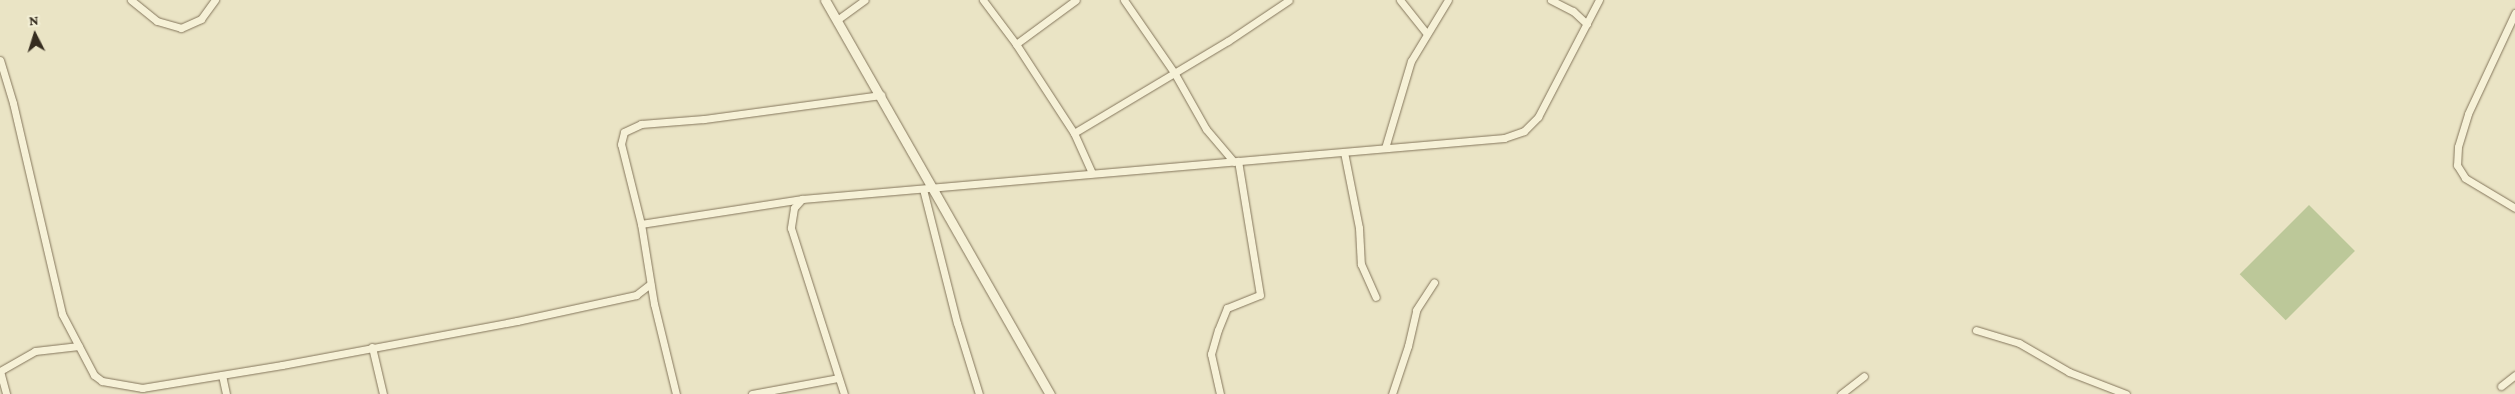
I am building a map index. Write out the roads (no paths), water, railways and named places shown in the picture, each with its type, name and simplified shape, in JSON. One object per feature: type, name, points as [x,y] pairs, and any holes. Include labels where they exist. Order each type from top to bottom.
[{"type":"street","points":[[131,0],[157,21],[181,28],[201,19],[215,0]]},
{"type":"street","points":[[825,0],[881,95],[1050,394]]},
{"type":"street","points":[[837,20],[865,0]]},
{"type":"street","points":[[983,0],[1016,44],[1074,133],[1092,173]]},
{"type":"street","points":[[1016,44],[1076,0]]},
{"type":"street","points":[[1124,0],[1174,74],[1206,129],[1236,162],[1260,295],[1228,308],[1218,330],[1211,354],[1220,394]]},
{"type":"street","points":[[1074,133],[1174,74],[1289,0]]},
{"type":"street","points":[[1400,0],[1427,34]]},
{"type":"street","points":[[1385,148],[1405,77],[1427,34],[1448,0]]},
{"type":"street","points":[[1551,0],[1573,11],[1587,24]]},
{"type":"street","points":[[640,224],[802,199],[1504,138],[1531,127],[1599,0]]},
{"type":"street","points":[[2515,13],[2468,114],[2458,146],[2457,165],[2466,178],[2515,208]]},
{"type":"street","points":[[0,60],[42,221],[58,302],[94,375],[114,385],[142,388],[517,321],[637,294],[650,284]]},
{"type":"street","points":[[676,394],[654,304],[640,224],[621,144],[622,134],[629,128],[881,95]]},
{"type":"street","points":[[1344,152],[1359,228],[1361,266],[1376,297]]},
{"type":"street","points":[[923,189],[957,323],[979,394]]},
{"type":"street","points":[[802,199],[794,208],[792,228],[844,394]]},
{"type":"street","points":[[1392,394],[1416,310],[1434,282]]},
{"type":"street","points":[[637,294],[654,304]]},
{"type":"street","points":[[1976,330],[2019,343],[2069,372],[2126,394]]},
{"type":"street","points":[[6,394],[0,371],[35,351],[79,346]]},
{"type":"street","points":[[372,347],[383,394]]},
{"type":"street","points":[[222,375],[226,394]]},
{"type":"street","points":[[2501,386],[2515,375]]},
{"type":"street","points":[[1840,394],[1864,376]]},
{"type":"street","points":[[752,394],[776,392],[838,378]]},
{"type":"street","points":[[114,385],[121,394]]}]
